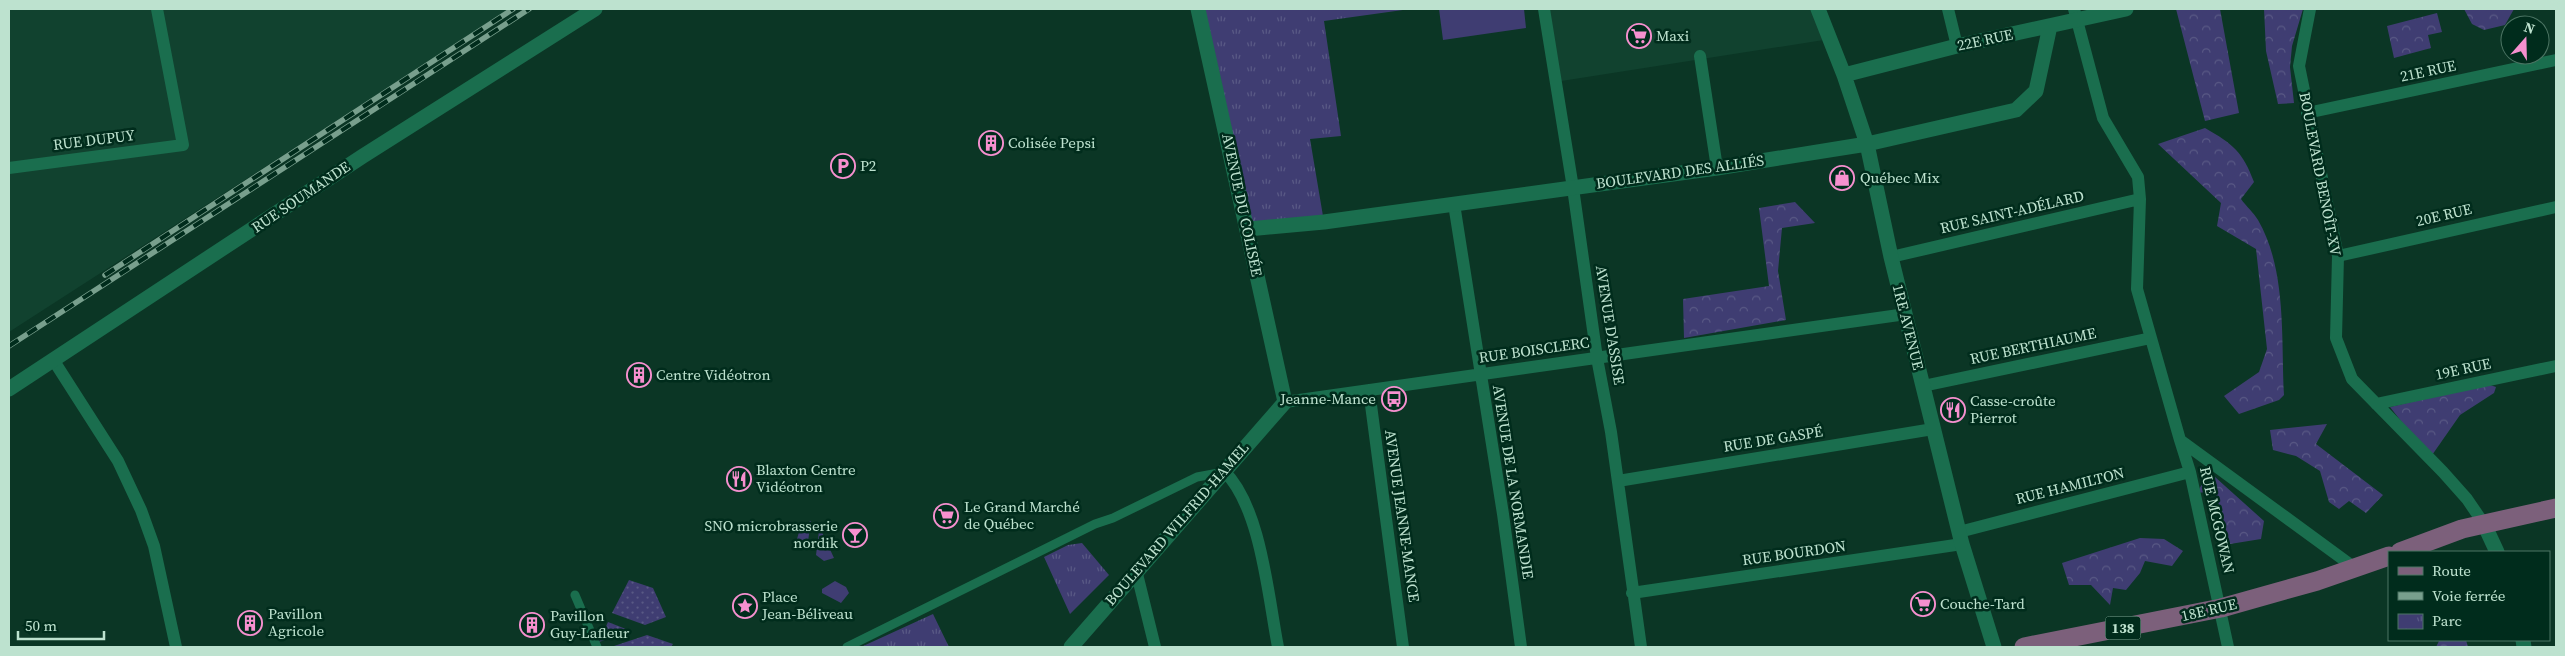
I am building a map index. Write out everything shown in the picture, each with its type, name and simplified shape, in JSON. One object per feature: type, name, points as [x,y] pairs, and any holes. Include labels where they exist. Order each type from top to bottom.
[{"type":"main road","points":[[2403,551],[2484,524],[2556,508]]},
{"type":"main road","name":"18E RUE","points":[[2024,647],[2221,608],[2317,581],[2388,556]]},
{"type":"street","name":"RUE DUPUY","points":[[9,168],[183,145],[157,9]]},
{"type":"street","name":"RUE SOUMANDE","points":[[9,389],[363,156],[595,9]]},
{"type":"street","name":"AVENUE DU COLISÉE","points":[[1198,9],[1248,229],[1284,402]]},
{"type":"street","name":"AVENUE D'ASSISE","points":[[1544,9],[1573,188],[1597,358],[1618,481],[1632,593],[1641,647]]},
{"type":"street","name":"1RE AVENUE","points":[[1818,9],[1844,74],[1867,144],[1891,257],[1960,538],[1994,647]]},
{"type":"street","points":[[1948,9],[1957,46]]},
{"type":"street","name":"22E RUE","points":[[1844,74],[1957,46],[2050,26],[2075,14],[2126,9]]},
{"type":"street","name":"BOULEVARD BENOÎT-XV","points":[[2310,9],[2299,66],[2306,113],[2338,256],[2336,338],[2352,379],[2449,479],[2484,524],[2497,551]]},
{"type":"street","name":"RUE MCGOWAN","points":[[2075,14],[2103,118],[2138,177],[2140,199],[2137,290],[2190,472],[2228,647]]},
{"type":"street","name":"BOULEVARD DES ALLIÉS","points":[[1248,229],[1324,222],[1717,168],[1867,144],[2016,110],[2036,91],[2050,26]]},
{"type":"street","points":[[1700,56],[1717,168]]},
{"type":"street","name":"21E RUE","points":[[2306,113],[2556,60]]},
{"type":"street","name":"RUE SAINT-ADÉLARD","points":[[1891,257],[2140,199]]},
{"type":"street","name":"AVENUE DE LA NORMANDIE","points":[[1454,204],[1503,514],[1521,647]]},
{"type":"street","name":"20E RUE","points":[[2338,256],[2556,207]]},
{"type":"street","name":"RUE BOISCLERC","points":[[1284,402],[1906,314]]},
{"type":"street","name":"RUE BERTHIAUME","points":[[1922,386],[2151,338]]},
{"type":"street","points":[[54,361],[118,461],[142,510],[154,546],[176,647]]},
{"type":"street","name":"19E RUE","points":[[2376,404],[2556,366]]},
{"type":"street","name":"AVENUE JEANNE-MANCE","points":[[1369,390],[1403,647]]},
{"type":"street","name":"BOULEVARD WILFRID-HAMEL","points":[[1070,647],[1284,402]]},
{"type":"street","name":"RUE DE GASPÉ","points":[[1618,481],[1933,429]]},
{"type":"street","points":[[2180,440],[2355,568]]},
{"type":"street","points":[[847,647],[1094,524],[1113,518],[1197,477],[1224,472],[1234,482],[1252,516],[1278,647]]},
{"type":"street","name":"RUE HAMILTON","points":[[1960,538],[2190,472]]},
{"type":"street","name":"RUE BOURDON","points":[[1632,593],[1960,538]]},
{"type":"street","points":[[1136,570],[1155,647]]},
{"type":"street","points":[[575,595],[597,647]]},
{"type":"shaded area","points":[[9,9],[510,9],[9,332]]},
{"type":"shaded area","points":[[1543,9],[1818,9],[1830,39],[1555,82]]},
{"type":"green space","points":[[1195,9],[1410,9],[1324,21],[1341,136],[1310,139],[1324,222],[1248,229]]},
{"type":"green space","points":[[1439,9],[1524,9],[1526,28],[1443,40]]},
{"type":"green space","points":[[2176,9],[2220,9],[2239,113],[2205,121]]},
{"type":"green space","points":[[2264,9],[2303,9],[2292,46],[2290,67],[2294,103],[2278,104],[2266,51]]},
{"type":"green space","points":[[2464,9],[2514,9],[2511,15],[2500,15],[2500,26],[2484,30],[2472,24]]},
{"type":"green space","points":[[2437,13],[2442,32],[2428,35],[2431,48],[2394,58],[2387,26]]},
{"type":"green space","points":[[2205,128],[2230,144],[2246,163],[2250,172],[2254,182],[2241,199],[2256,217],[2267,240],[2274,261],[2281,305],[2284,395],[2279,400],[2239,414],[2224,396],[2259,372],[2267,349],[2256,249],[2217,226],[2221,203],[2158,144]]},
{"type":"green space","points":[[1795,202],[1815,223],[1782,228],[1778,271],[1786,320],[1684,338],[1683,299],[1769,286],[1759,208]]},
{"type":"green space","points":[[2487,384],[2496,387],[2494,393],[2460,415],[2430,458],[2390,407]]},
{"type":"green space","points":[[2327,424],[2316,444],[2383,495],[2366,513],[2349,501],[2339,509],[2329,502],[2320,471],[2296,456],[2273,450],[2270,430]]},
{"type":"green space","points":[[2215,477],[2264,521],[2261,539],[2230,544],[2215,491],[2197,493],[2202,484]]},
{"type":"green space","points":[[811,521],[807,548],[797,539],[801,525]]},
{"type":"green space","points":[[821,530],[834,558],[824,561],[816,555],[819,531]]},
{"type":"green space","points":[[2140,538],[2164,539],[2183,551],[2172,566],[2145,561],[2140,573],[2126,590],[2113,588],[2110,605],[2091,585],[2069,585],[2062,563]]},
{"type":"green space","points":[[1082,543],[1109,575],[1070,614],[1044,557],[1068,545]]},
{"type":"green space","points":[[629,580],[653,588],[666,617],[645,625],[612,613]]},
{"type":"green space","points":[[835,581],[846,587],[849,593],[841,603],[822,593],[822,589]]},
{"type":"green space","points":[[933,614],[949,647],[861,647]]},
{"type":"green space","points":[[608,622],[631,631],[599,642]]},
{"type":"green space","points":[[647,635],[673,644],[671,647],[611,647]]},
{"type":"green space","points":[[2439,641],[2466,641],[2468,647],[2436,647]]},
{"type":"railway","points":[[105,275],[513,9]]},
{"type":"railway","points":[[9,346],[529,9]]},
{"type":"place","name":"Maxi","points":[[1639,36]]},
{"type":"place","name":"Colisée Pepsi","points":[[991,143]]},
{"type":"place","name":"P2","points":[[843,166]]},
{"type":"place","name":"Québec Mix","points":[[1842,178]]},
{"type":"place","name":"Centre Vidéotron","points":[[639,375]]},
{"type":"place","name":"Jeanne-Mance","points":[[1394,399]]},
{"type":"place","name":"Casse-croûte Pierrot","points":[[1953,410]]},
{"type":"place","name":"Blaxton Centre Vidéotron","points":[[739,479]]},
{"type":"place","name":"Le Grand Marché de Québec","points":[[946,516]]},
{"type":"place","name":"SNO microbrasserie nordik","points":[[855,535]]},
{"type":"place","name":"Couche-Tard","points":[[1923,604]]},
{"type":"place","name":"Place Jean-Béliveau","points":[[745,606]]},
{"type":"place","name":"Pavillon Agricole","points":[[250,623]]},
{"type":"place","name":"Pavillon Guy-Lafleur","points":[[532,625]]}]
